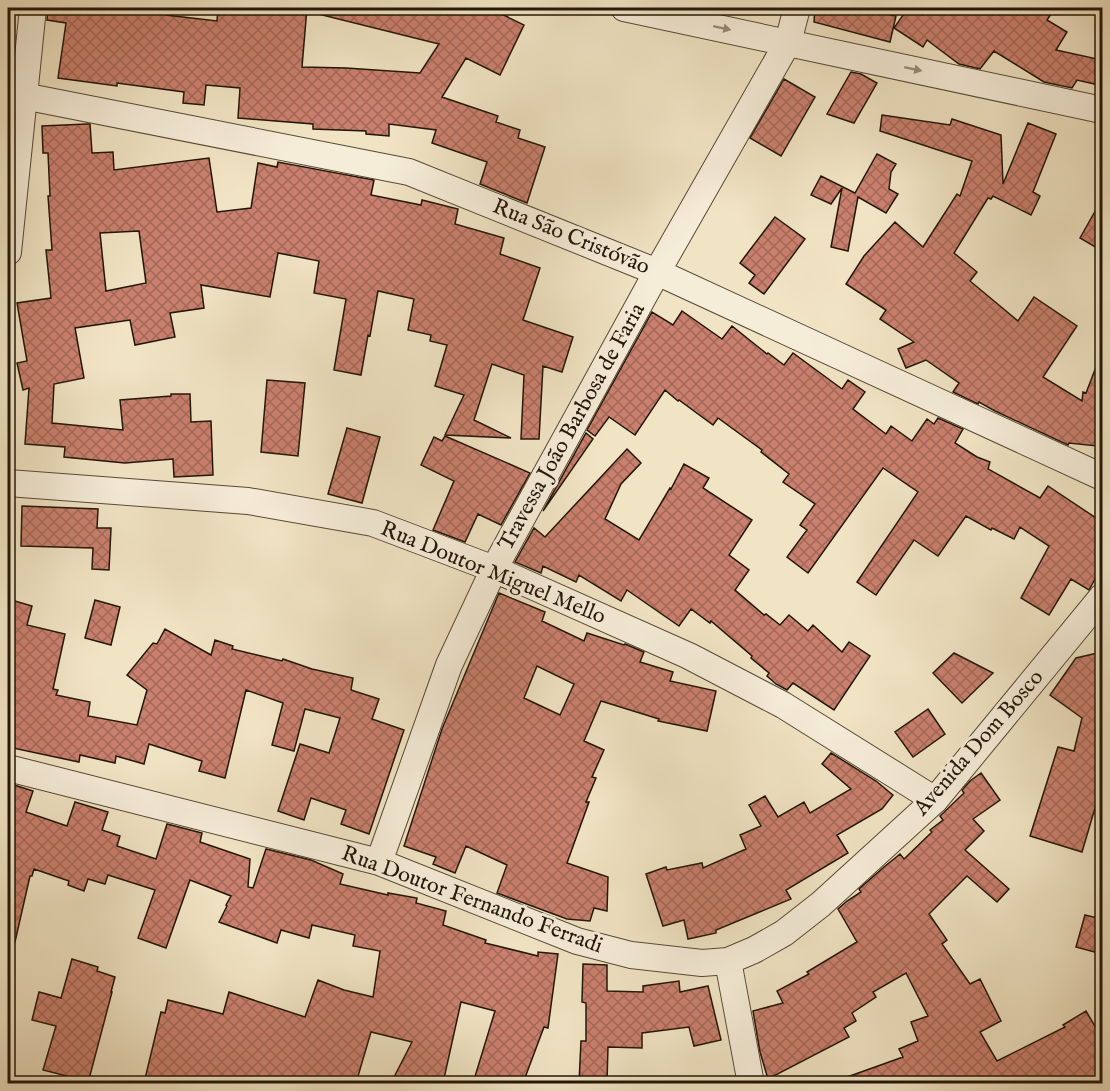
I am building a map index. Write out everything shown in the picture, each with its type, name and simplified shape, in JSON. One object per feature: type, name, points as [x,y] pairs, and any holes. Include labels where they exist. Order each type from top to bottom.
[{"type":"street","points":[[8,252],[16,94],[33,8]]},
{"type":"street","points":[[624,8],[1102,110]]},
{"type":"street","name":"Travessa João Barbosa de Faria","points":[[379,862],[449,665],[494,569],[657,272],[788,42],[797,8]]},
{"type":"street","name":"Rua São Cristóvão","points":[[16,94],[409,172],[657,272],[1102,477]]},
{"type":"street","name":"Rua Doutor Miguel Mello","points":[[8,483],[248,501],[373,523],[494,569],[700,661],[783,705],[935,800]]},
{"type":"street","name":"Avenida Dom Bosco","points":[[728,961],[784,933],[820,904],[935,800],[1102,597]]},
{"type":"street","name":"Rua Doutor Fernando Ferradi","points":[[8,768],[379,862],[577,941],[641,957],[702,963],[728,961]]},
{"type":"street","points":[[728,961],[751,1083]]},
{"type":"building","points":[[48,8],[167,8],[166,15],[217,21],[218,8],[307,8],[302,67],[420,73],[439,44],[318,14],[318,8],[489,8],[524,25],[500,75],[466,58],[442,97],[498,116],[496,122],[520,130],[518,138],[545,147],[527,203],[480,184],[487,162],[432,143],[436,130],[389,124],[389,136],[366,134],[366,131],[313,129],[313,124],[238,118],[240,88],[206,85],[204,105],[183,103],[184,92],[58,78],[66,23],[47,20]]},
{"type":"building","points":[[815,8],[860,8],[896,16],[890,42],[814,22]]},
{"type":"building","points":[[908,8],[923,15],[928,8],[1055,8],[1047,20],[1067,32],[1056,50],[1102,60],[1099,85],[1077,80],[1072,88],[1044,82],[994,51],[980,69],[959,64],[927,40],[923,47],[894,28]]},
{"type":"building","points":[[851,72],[861,74],[877,83],[854,123],[827,114]]},
{"type":"building","points":[[784,79],[815,97],[781,156],[750,138]]},
{"type":"building","points":[[882,115],[950,125],[952,119],[1001,135],[1003,184],[1028,123],[1056,134],[1033,192],[1040,196],[1031,215],[993,196],[991,199],[988,198],[954,253],[977,272],[970,281],[1018,321],[1034,297],[1077,326],[1043,377],[1082,401],[1083,392],[1086,393],[1102,354],[1102,418],[1100,418],[1097,446],[1069,443],[1068,445],[979,402],[978,404],[953,392],[959,383],[926,360],[906,368],[898,349],[914,342],[880,319],[886,310],[846,284],[864,256],[895,222],[923,247],[957,194],[960,196],[972,161],[880,131]]},
{"type":"building","points":[[90,124],[92,153],[113,152],[114,170],[209,158],[217,212],[251,208],[258,163],[277,167],[278,162],[374,180],[371,195],[421,205],[422,200],[458,209],[455,224],[504,238],[500,254],[540,268],[523,320],[573,337],[562,372],[543,366],[539,439],[521,439],[524,375],[492,364],[474,420],[511,438],[445,435],[464,395],[435,386],[447,345],[430,341],[431,335],[408,330],[414,299],[378,291],[361,375],[334,370],[346,299],[314,293],[319,261],[278,253],[270,297],[201,285],[204,308],[170,313],[175,337],[135,345],[130,320],[75,328],[84,378],[54,384],[52,423],[123,430],[120,400],[190,394],[191,422],[211,421],[213,475],[174,477],[173,459],[125,463],[64,457],[65,447],[25,444],[29,388],[23,390],[17,363],[27,361],[17,303],[51,298],[46,250],[52,250],[48,153],[43,153],[42,126]],"holes":[[[139,231],[146,283],[106,291],[100,233]]]},
{"type":"building","points":[[877,154],[896,164],[891,172],[889,189],[898,194],[886,213],[858,197],[848,251],[831,247],[842,188],[831,204],[811,195],[821,176],[855,193]]},
{"type":"building","points":[[1102,199],[1102,251],[1080,238]]},
{"type":"building","points":[[775,217],[805,239],[764,294],[749,283],[755,275],[740,263]]},
{"type":"building","points":[[682,311],[722,339],[732,326],[784,365],[793,353],[842,389],[848,380],[865,392],[853,409],[886,434],[891,426],[912,441],[927,419],[934,424],[938,418],[963,429],[955,443],[977,457],[990,462],[988,469],[1040,498],[1048,486],[1102,522],[1102,566],[1089,590],[1071,579],[1049,615],[1021,598],[1049,546],[1020,527],[1014,539],[992,528],[991,530],[966,516],[938,556],[914,540],[876,595],[857,582],[918,492],[883,468],[808,573],[787,557],[807,530],[800,525],[815,504],[783,482],[789,474],[761,452],[762,450],[718,418],[713,425],[665,390],[635,435],[609,417],[595,436],[587,430],[652,312],[673,325]]},
{"type":"building","points":[[267,380],[305,383],[298,456],[261,452]]},
{"type":"building","points":[[347,428],[380,437],[362,503],[328,494]]},
{"type":"building","points":[[586,433],[593,439],[543,511]]},
{"type":"building","points":[[445,436],[530,473],[501,525],[478,514],[465,542],[433,530],[454,481],[421,465],[434,437],[442,441]]},
{"type":"building","points":[[627,449],[641,463],[621,484],[605,519],[639,540],[684,464],[709,478],[703,488],[752,520],[729,555],[749,570],[735,590],[764,615],[766,614],[780,625],[789,615],[808,631],[813,625],[842,652],[849,642],[870,656],[834,710],[793,683],[787,690],[776,684],[767,676],[769,673],[751,658],[752,656],[711,621],[710,623],[691,609],[679,626],[627,590],[621,601],[579,575],[576,582],[543,566],[541,573],[515,562],[534,528],[545,537]]},
{"type":"building","points":[[22,506],[98,509],[97,528],[111,528],[109,570],[92,569],[93,548],[21,546]]},
{"type":"building","points":[[499,593],[545,612],[542,621],[584,641],[587,633],[644,652],[640,662],[673,672],[670,681],[716,691],[707,731],[658,721],[659,719],[601,701],[584,741],[604,750],[592,777],[596,778],[567,863],[608,877],[607,911],[594,908],[590,921],[567,919],[497,893],[507,865],[466,846],[455,873],[433,864],[436,857],[404,846],[442,729]],"holes":[[[537,666],[574,684],[560,715],[524,698]]]},
{"type":"building","points":[[8,599],[32,606],[27,625],[65,634],[53,689],[58,690],[56,695],[90,702],[88,716],[137,725],[147,690],[127,675],[153,643],[157,644],[165,629],[211,655],[215,640],[233,646],[232,649],[282,661],[283,659],[312,669],[353,678],[351,690],[379,699],[372,719],[404,730],[369,834],[341,824],[346,810],[311,798],[304,820],[278,811],[300,744],[329,753],[340,718],[305,709],[294,751],[272,745],[283,703],[246,690],[225,778],[199,771],[202,761],[149,744],[144,764],[116,756],[115,763],[80,755],[79,762],[8,747]]},
{"type":"building","points":[[95,600],[120,607],[111,645],[85,638]]},
{"type":"building","points":[[1102,652],[1102,778],[1082,852],[1030,836],[1058,747],[1074,751],[1082,718],[1050,695],[1076,658]]},
{"type":"building","points":[[954,653],[993,673],[962,703],[933,673]]},
{"type":"building","points":[[928,709],[945,734],[913,757],[895,732]]},
{"type":"building","points":[[831,753],[876,781],[893,795],[882,809],[837,835],[848,853],[786,890],[791,899],[716,930],[716,933],[688,939],[684,920],[663,926],[646,874],[666,867],[667,870],[702,863],[703,868],[746,849],[740,835],[761,826],[749,805],[765,796],[778,817],[804,802],[810,813],[851,789],[822,764]]},
{"type":"building","points":[[981,773],[1000,800],[973,819],[984,831],[965,850],[1009,889],[997,902],[967,876],[929,914],[947,940],[942,944],[970,984],[980,979],[1001,1021],[980,1032],[997,1061],[1065,1027],[1063,1025],[1086,1011],[1102,1038],[1102,1083],[837,1083],[836,1081],[903,1057],[899,1049],[918,1041],[911,1022],[928,1016],[906,973],[873,992],[876,997],[852,1013],[856,1021],[844,1028],[849,1037],[768,1079],[760,1052],[753,1011],[783,1003],[777,991],[809,974],[807,972],[857,942],[838,909],[861,892],[859,889],[900,854],[904,859],[932,832],[930,830],[943,820],[940,816],[964,793],[962,790],[970,781]]},
{"type":"building","points":[[8,783],[33,791],[26,812],[67,826],[75,802],[108,812],[102,830],[120,836],[117,846],[156,859],[167,824],[202,833],[200,842],[250,859],[248,887],[253,888],[266,849],[311,860],[343,874],[340,884],[388,895],[388,893],[417,898],[416,903],[446,911],[443,925],[486,940],[485,943],[538,956],[538,952],[558,954],[548,1028],[544,1027],[523,1083],[473,1083],[495,1011],[461,1002],[443,1083],[391,1083],[412,1042],[371,1032],[356,1083],[144,1083],[161,1012],[165,1013],[168,1000],[223,1014],[229,992],[305,1017],[318,980],[344,990],[373,997],[380,951],[353,946],[355,935],[312,925],[309,938],[281,930],[277,943],[219,922],[231,896],[190,880],[166,948],[138,938],[155,890],[108,875],[105,884],[88,879],[84,891],[68,885],[69,881],[34,869],[30,876],[15,942],[8,941]]},
{"type":"building","points":[[1085,915],[1102,919],[1102,954],[1076,947]]},
{"type":"building","points":[[72,959],[98,967],[97,971],[115,977],[88,1083],[69,1083],[71,1077],[43,1070],[56,1026],[32,1020],[39,992],[61,998]]},
{"type":"building","points":[[583,964],[607,965],[607,991],[643,992],[643,986],[679,981],[680,992],[708,986],[721,1040],[694,1046],[689,1027],[642,1033],[642,1048],[608,1047],[607,1083],[579,1083],[581,1041],[586,1041],[586,1003],[582,1002]]}]
